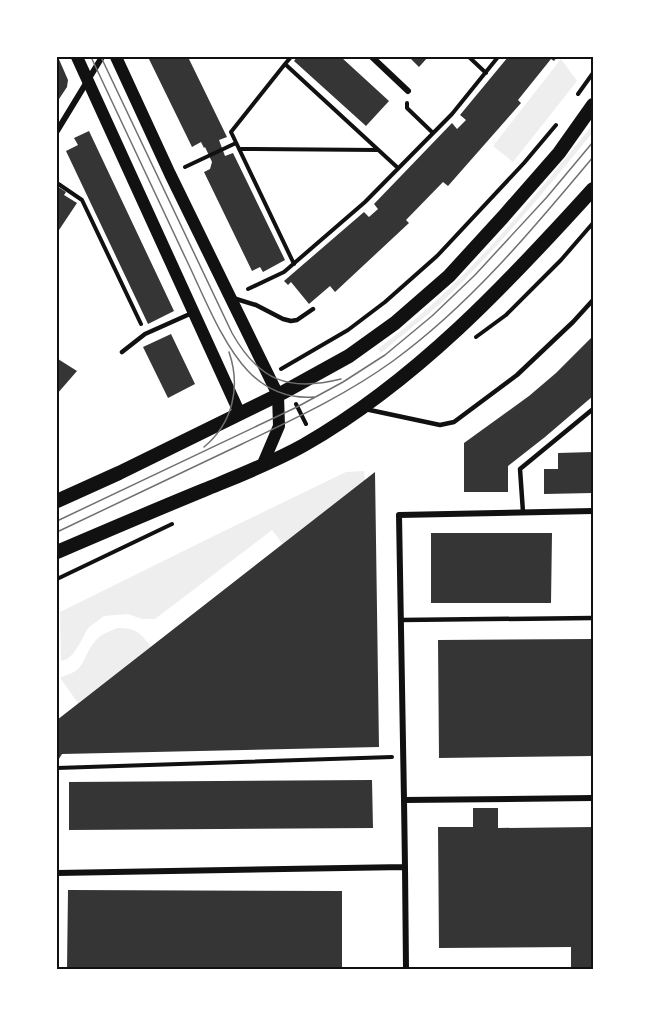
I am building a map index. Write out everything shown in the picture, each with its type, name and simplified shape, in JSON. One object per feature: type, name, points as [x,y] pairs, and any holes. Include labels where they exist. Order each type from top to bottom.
[{"type":"main road","points":[[77,57],[240,414]]},
{"type":"main road","points":[[116,57],[170,174],[278,395],[279,426],[262,466]]},
{"type":"main road","points":[[57,501],[119,474],[278,395],[349,356],[395,323],[449,276],[503,217],[558,153],[593,105]]},
{"type":"main road","points":[[57,552],[262,466],[302,447],[334,428],[406,374],[458,328],[543,244],[593,189]]},
{"type":"street","points":[[57,130],[102,57]]},
{"type":"street","points":[[372,57],[408,91]]},
{"type":"street","points":[[406,969],[399,515],[593,511]]},
{"type":"street","points":[[404,800],[593,798]]},
{"type":"street","points":[[57,873],[405,867]]},
{"type":"lane","points":[[230,298],[256,305],[291,321],[297,320],[313,309]]},
{"type":"lane","points":[[362,409],[440,425],[454,422],[517,375],[593,300]]},
{"type":"lane","points":[[122,352],[146,334],[194,312]]},
{"type":"lane","points":[[523,512],[520,469],[593,409]]},
{"type":"lane","points":[[401,620],[593,618]]},
{"type":"path","points":[[291,57],[231,132],[294,264]]},
{"type":"path","points":[[469,57],[486,73]]},
{"type":"path","points":[[230,298],[284,272],[365,202],[452,114],[498,57]]},
{"type":"path","points":[[285,64],[398,168]]},
{"type":"path","points":[[574,100],[593,73]]},
{"type":"path","points":[[408,91],[407,108],[433,133]]},
{"type":"path","points":[[269,377],[348,330],[385,302],[437,256],[524,163],[562,118]]},
{"type":"path","points":[[170,174],[236,143]]},
{"type":"path","points":[[238,149],[379,150]]},
{"type":"path","points":[[57,183],[82,200],[146,334]]},
{"type":"path","points":[[294,362],[293,396],[306,424],[325,414],[334,428]]},
{"type":"path","points":[[57,579],[98,558]]},
{"type":"path","points":[[57,768],[404,757]]},
{"type":"shaded area","points":[[561,59],[577,81],[513,162],[493,146]]},
{"type":"shaded area","points":[[590,128],[593,132],[501,241],[441,303],[381,353],[378,349],[431,306],[479,259],[536,195]]},
{"type":"shaded area","points":[[364,471],[365,481],[283,544],[272,530],[155,619],[142,619],[128,614],[104,616],[88,628],[73,654],[61,661],[60,612],[346,472]]},
{"type":"shaded area","points":[[117,628],[137,632],[151,647],[78,703],[61,677],[76,671],[98,638]]},
{"type":"building","points":[[57,57],[68,80],[67,87],[57,102]]},
{"type":"building","points":[[148,57],[188,57],[227,137],[219,140],[225,156],[233,153],[285,260],[263,272],[260,267],[252,271],[204,172],[210,169],[212,162],[205,147],[201,142],[192,147]]},
{"type":"building","points":[[297,57],[341,57],[389,101],[366,126],[294,61]]},
{"type":"building","points":[[409,57],[428,57],[419,67]]},
{"type":"building","points":[[508,57],[557,57],[554,61],[551,59],[518,100],[521,103],[448,186],[443,182],[406,220],[409,223],[335,292],[330,286],[309,304],[291,282],[288,285],[284,281],[364,212],[369,217],[378,209],[374,204],[452,123],[457,129],[466,120],[460,115]]},
{"type":"building","points":[[89,131],[174,311],[148,324],[66,151],[78,145],[74,138]]},
{"type":"building","points":[[57,186],[66,192],[64,195],[77,203],[57,233]]},
{"type":"building","points":[[171,334],[195,384],[168,398],[143,347]]},
{"type":"building","points":[[593,336],[593,396],[508,466],[508,492],[464,492],[464,443],[529,396]]},
{"type":"building","points":[[58,359],[77,371],[57,394],[57,361]]},
{"type":"building","points":[[593,452],[593,493],[544,494],[544,469],[558,469],[558,453]]},
{"type":"building","points":[[375,472],[379,747],[62,754],[57,762],[57,720]]},
{"type":"building","points":[[431,533],[552,533],[551,603],[431,603]]},
{"type":"building","points":[[593,639],[593,756],[439,758],[438,640]]},
{"type":"building","points":[[372,780],[373,828],[69,830],[69,782]]},
{"type":"building","points":[[473,808],[498,808],[498,828],[593,827],[593,969],[571,969],[571,947],[439,948],[438,827],[473,827]]},
{"type":"building","points":[[68,890],[342,891],[342,969],[67,969]]},
{"type":"tram line","points":[[91,57],[206,303],[230,347],[248,371],[269,388],[295,396],[314,397]]},
{"type":"tram line","points":[[101,57],[232,333],[242,349],[253,362],[277,379],[306,384],[341,379]]},
{"type":"tram line","points":[[57,521],[297,407],[343,382],[385,355],[432,316],[475,275],[547,197],[593,142]]},
{"type":"tram line","points":[[57,532],[300,416],[357,385],[393,361],[448,316],[474,291],[523,239],[593,157]]},
{"type":"tram line","points":[[204,447],[222,427],[232,404],[234,378],[229,352]]}]
